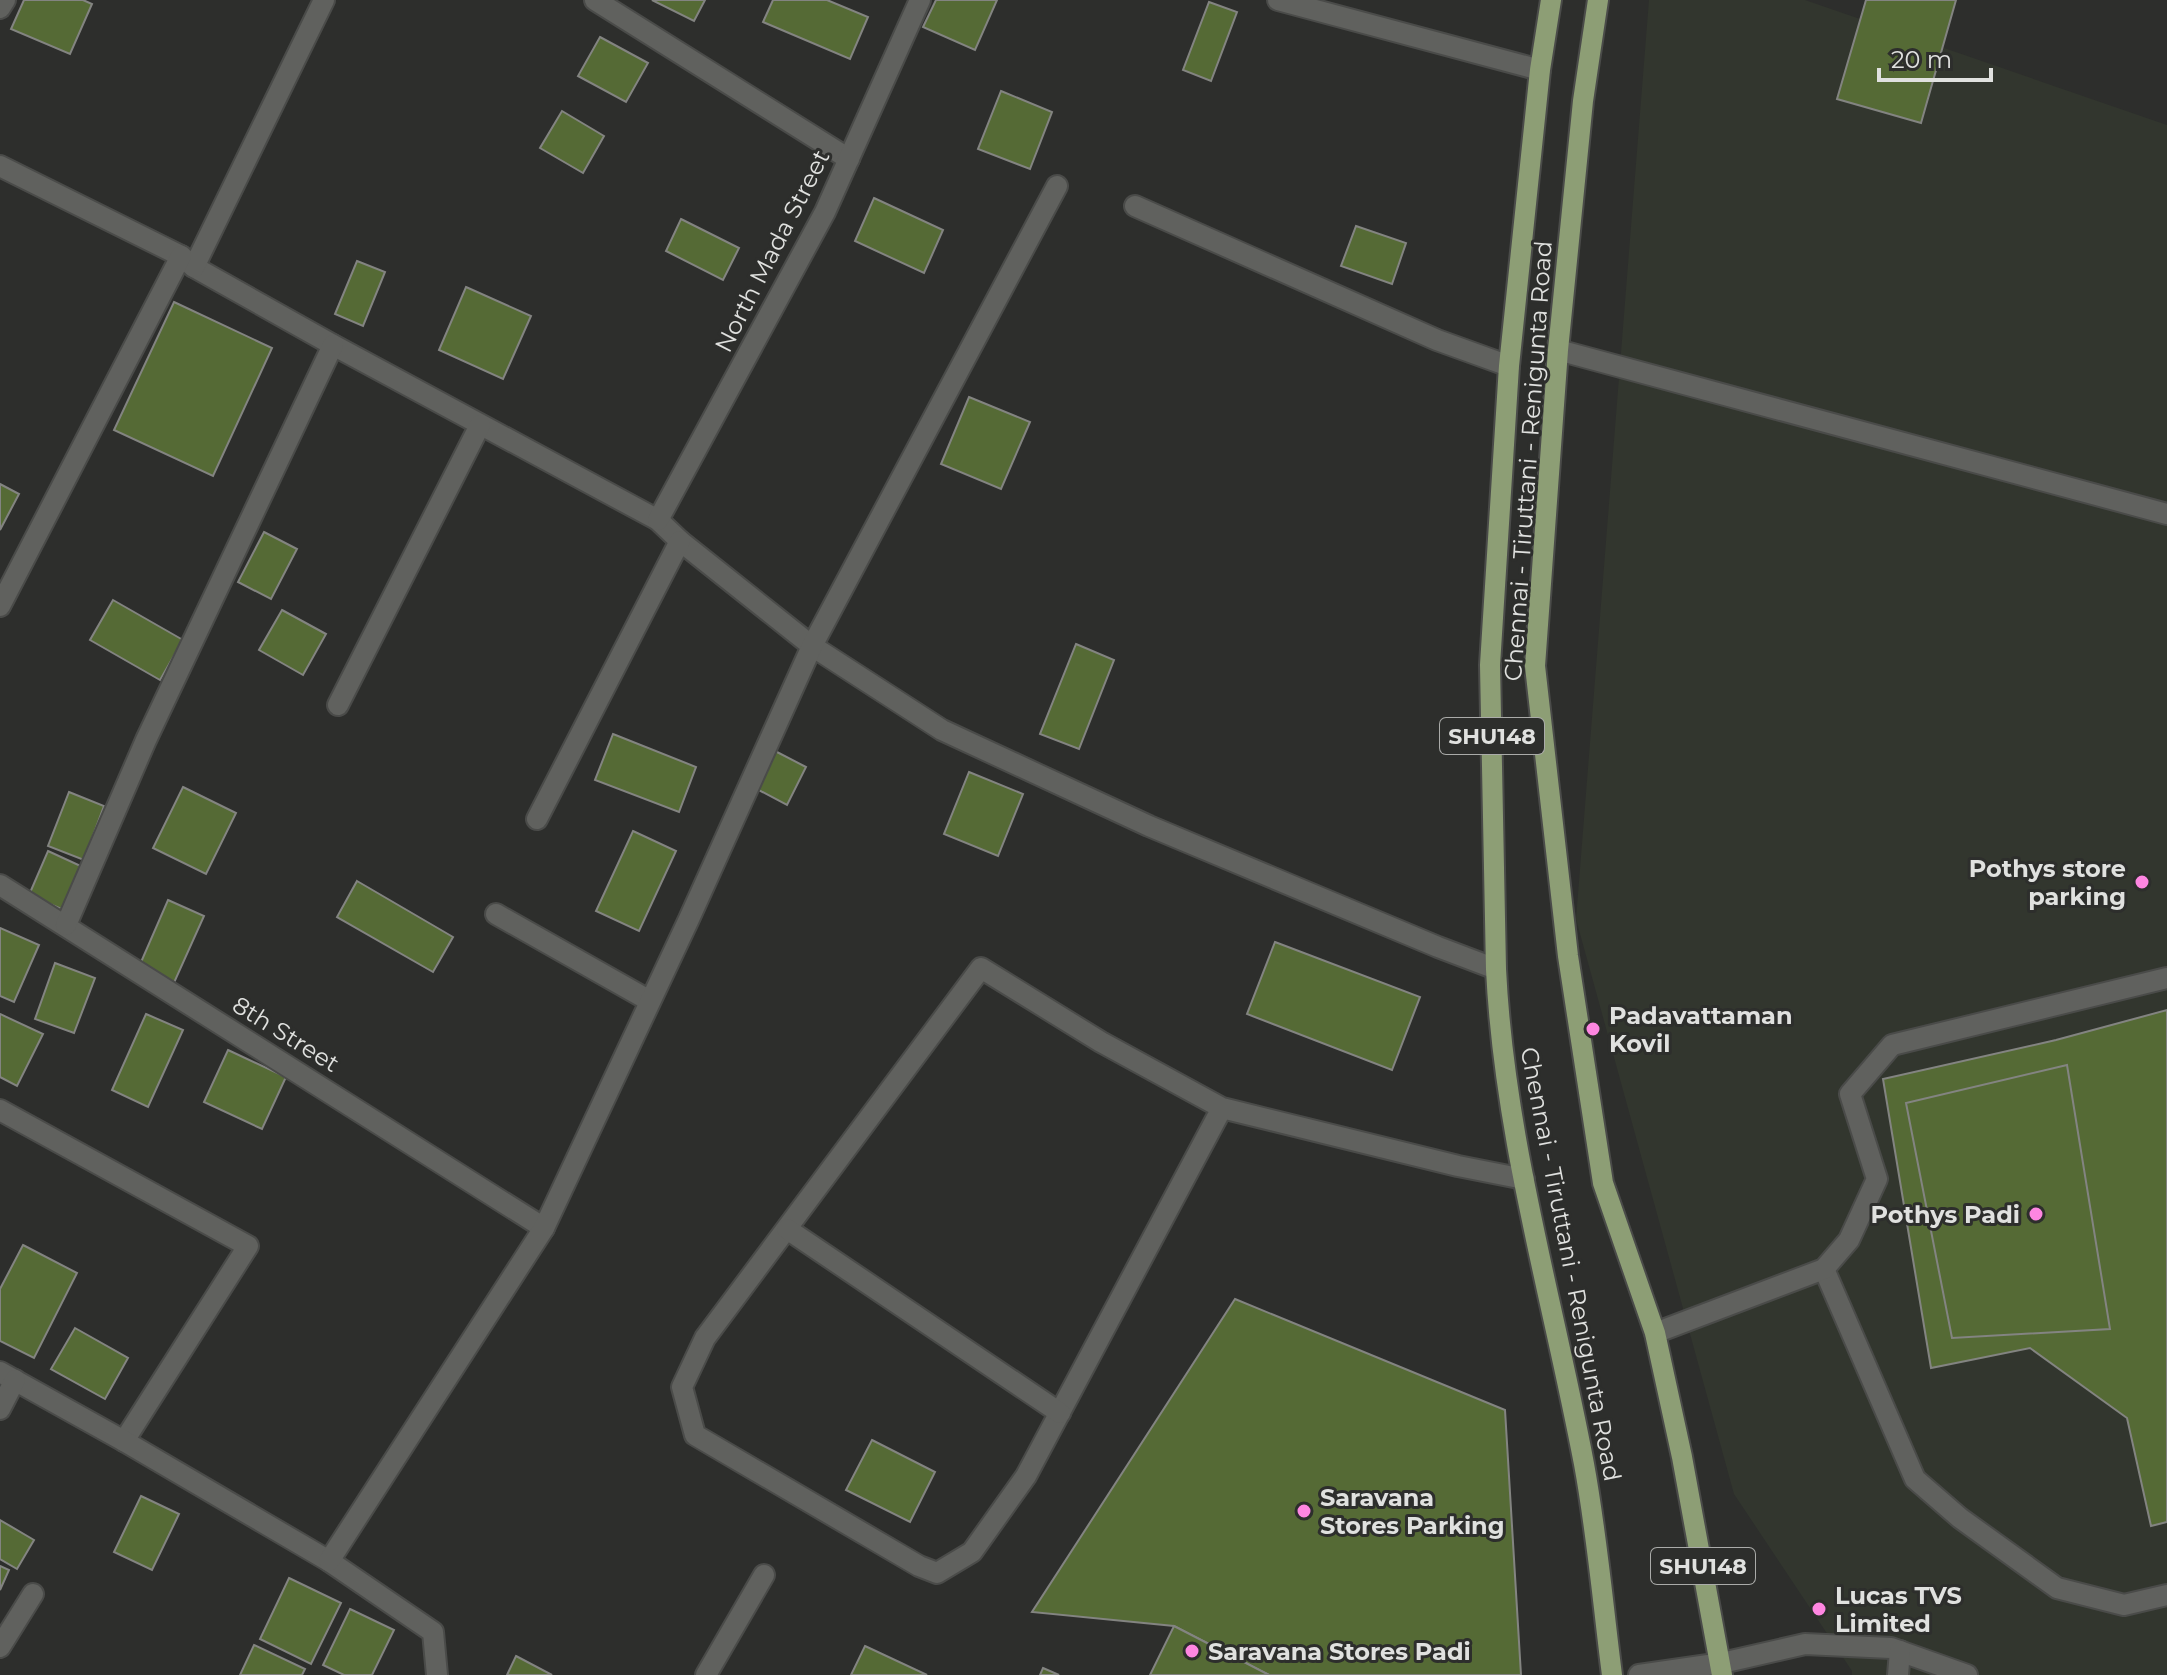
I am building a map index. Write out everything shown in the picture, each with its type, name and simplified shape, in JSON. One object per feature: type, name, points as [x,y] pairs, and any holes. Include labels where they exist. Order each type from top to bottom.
[{"type":"main road","name":"Chennai - Tiruttani - Renigunta Road","points":[[1551,0],[1540,70],[1509,366],[1490,665],[1496,969],[1498,1013],[1524,1179],[1585,1467],[1612,1675]]},
{"type":"main road","name":"Chennai - Tiruttani - Renigunta Road","points":[[1598,0],[1583,101],[1558,350],[1535,666],[1568,956],[1603,1183],[1655,1333],[1722,1669]]},
{"type":"street","points":[[0,8],[5,0]]},
{"type":"street","points":[[0,606],[187,262],[324,0]]},
{"type":"street","points":[[595,0],[849,159]]},
{"type":"street","name":"North Mada Street","points":[[658,520],[825,212],[920,0]]},
{"type":"street","points":[[1278,0],[1540,70]]},
{"type":"street","points":[[0,166],[187,262],[333,345],[658,520],[812,646],[942,730],[1149,826],[1496,969]]},
{"type":"street","points":[[329,1561],[544,1228],[812,646],[1057,186]]},
{"type":"street","points":[[1135,206],[1437,340],[1509,366]]},
{"type":"street","points":[[66,925],[146,740],[333,345]]},
{"type":"street","points":[[1558,350],[2167,514]]},
{"type":"street","points":[[338,705],[480,425]]},
{"type":"street","points":[[537,819],[680,541]]},
{"type":"street","name":"8th Street","points":[[0,885],[544,1228]]},
{"type":"street","points":[[496,914],[650,1001]]},
{"type":"street","points":[[1222,1108],[1026,1476],[972,1552],[937,1573],[906,1559],[695,1435],[682,1387],[705,1338],[981,968],[1101,1042],[1222,1108],[1458,1166],[1524,1179]]},
{"type":"street","points":[[1655,1333],[1824,1269],[1849,1240],[1877,1179],[1850,1094],[1892,1045],[2167,978]]},
{"type":"street","points":[[0,1110],[248,1246],[124,1441]]},
{"type":"street","points":[[787,1229],[1060,1413]]},
{"type":"street","points":[[1824,1269],[1915,1479],[1960,1518],[2057,1588],[2124,1605],[2167,1595]]},
{"type":"street","points":[[0,1409],[7,1376],[329,1561],[433,1632],[437,1675]]},
{"type":"street","points":[[706,1675],[764,1575]]},
{"type":"street","points":[[0,1647],[33,1594]]},
{"type":"street","points":[[1639,1675],[1722,1669],[1805,1644],[1891,1648],[1967,1675]]},
{"type":"street","points":[[1898,1675],[1900,1651]]},
{"type":"shaded area","points":[[1649,0],[1805,0],[2167,125],[2167,1675],[1852,1675],[1734,1494],[1576,919]]},
{"type":"building","points":[[24,0],[83,0],[92,4],[70,54],[11,29]]},
{"type":"building","points":[[652,0],[705,0],[694,21]]},
{"type":"building","points":[[773,0],[827,0],[868,17],[850,59],[763,22]]},
{"type":"building","points":[[936,0],[997,0],[975,50],[923,27]]},
{"type":"building","points":[[1866,0],[1956,0],[1921,123],[1837,99]]},
{"type":"building","points":[[1209,2],[1237,12],[1211,81],[1183,70]]},
{"type":"building","points":[[600,37],[648,63],[626,102],[578,76]]},
{"type":"building","points":[[1001,91],[1052,112],[1030,169],[978,149]]},
{"type":"building","points":[[562,111],[604,136],[583,173],[540,148]]},
{"type":"building","points":[[874,198],[943,230],[924,273],[855,241]]},
{"type":"building","points":[[681,219],[739,248],[723,280],[666,251]]},
{"type":"building","points":[[1356,226],[1406,243],[1392,284],[1341,266]]},
{"type":"building","points":[[357,261],[385,272],[363,326],[335,314]]},
{"type":"building","points":[[466,287],[531,316],[503,379],[439,350]]},
{"type":"building","points":[[174,302],[272,348],[213,476],[114,430]]},
{"type":"building","points":[[969,397],[1030,422],[1001,489],[941,464]]},
{"type":"building","points":[[0,484],[19,494],[0,530]]},
{"type":"building","points":[[264,532],[297,549],[271,599],[238,582]]},
{"type":"building","points":[[113,600],[183,640],[160,680],[90,640]]},
{"type":"building","points":[[282,610],[326,634],[303,675],[259,650]]},
{"type":"building","points":[[1076,644],[1114,660],[1079,749],[1040,734]]},
{"type":"building","points":[[613,734],[696,767],[679,812],[595,780]]},
{"type":"building","points":[[775,751],[806,767],[787,805],[755,788]]},
{"type":"building","points":[[969,772],[1023,794],[998,856],[944,834]]},
{"type":"building","points":[[183,787],[236,813],[206,874],[153,848]]},
{"type":"building","points":[[69,792],[104,806],[84,860],[48,846]]},
{"type":"building","points":[[633,831],[676,851],[639,931],[596,911]]},
{"type":"building","points":[[48,851],[85,868],[66,911],[29,895]]},
{"type":"building","points":[[357,881],[453,937],[433,972],[337,917]]},
{"type":"building","points":[[168,900],[204,916],[173,985],[138,969]]},
{"type":"building","points":[[0,928],[39,945],[14,1002],[0,996]]},
{"type":"building","points":[[1275,942],[1420,997],[1392,1070],[1247,1014]]},
{"type":"building","points":[[55,963],[95,978],[74,1033],[35,1019]]},
{"type":"building","name":"Pothys Padi","points":[[2167,1010],[2167,1522],[2151,1526],[2127,1418],[2030,1348],[1931,1368],[1883,1079],[2056,1040]]},
{"type":"building","points":[[0,1014],[43,1034],[17,1086],[0,1077]]},
{"type":"building","points":[[146,1014],[183,1030],[148,1107],[112,1090]]},
{"type":"building","points":[[228,1050],[286,1077],[262,1129],[204,1102]]},
{"type":"building","points":[[2067,1065],[2110,1329],[1952,1338],[1906,1103]]},
{"type":"building","points":[[23,1245],[77,1273],[34,1358],[0,1341],[0,1289]]},
{"type":"building","name":"Saravana Stores Parking","points":[[1235,1299],[1505,1410],[1521,1675],[1269,1675],[1174,1626],[1032,1612]]},
{"type":"building","points":[[75,1328],[128,1358],[105,1399],[51,1369]]},
{"type":"building","points":[[872,1440],[935,1472],[910,1522],[846,1490]]},
{"type":"building","points":[[141,1496],[179,1514],[152,1570],[114,1552]]},
{"type":"building","points":[[0,1520],[34,1540],[17,1569],[0,1559]]},
{"type":"building","points":[[0,1566],[9,1570],[0,1590]]},
{"type":"building","points":[[289,1578],[341,1603],[311,1664],[260,1639]]},
{"type":"building","points":[[350,1609],[394,1630],[372,1675],[344,1675],[323,1665]]},
{"type":"building","name":"Saravana Stores Padi","points":[[1174,1626],[1269,1675],[1150,1675]]},
{"type":"building","points":[[254,1645],[305,1669],[302,1675],[240,1675]]},
{"type":"building","points":[[865,1646],[927,1675],[851,1675]]},
{"type":"building","points":[[516,1656],[552,1675],[507,1675]]},
{"type":"building","points":[[1043,1668],[1059,1675],[1040,1675]]},
{"type":"place","name":"Pothys store parking","points":[[2142,882]]},
{"type":"place","name":"Padavattaman Kovil","points":[[1593,1029]]},
{"type":"place","name":"Pothys Padi","points":[[2036,1214]]},
{"type":"place","name":"Saravana Stores Parking","points":[[1304,1511]]},
{"type":"place","name":"Lucas TVS Limited","points":[[1819,1609]]},
{"type":"place","name":"Saravana Stores Padi","points":[[1192,1651]]}]
